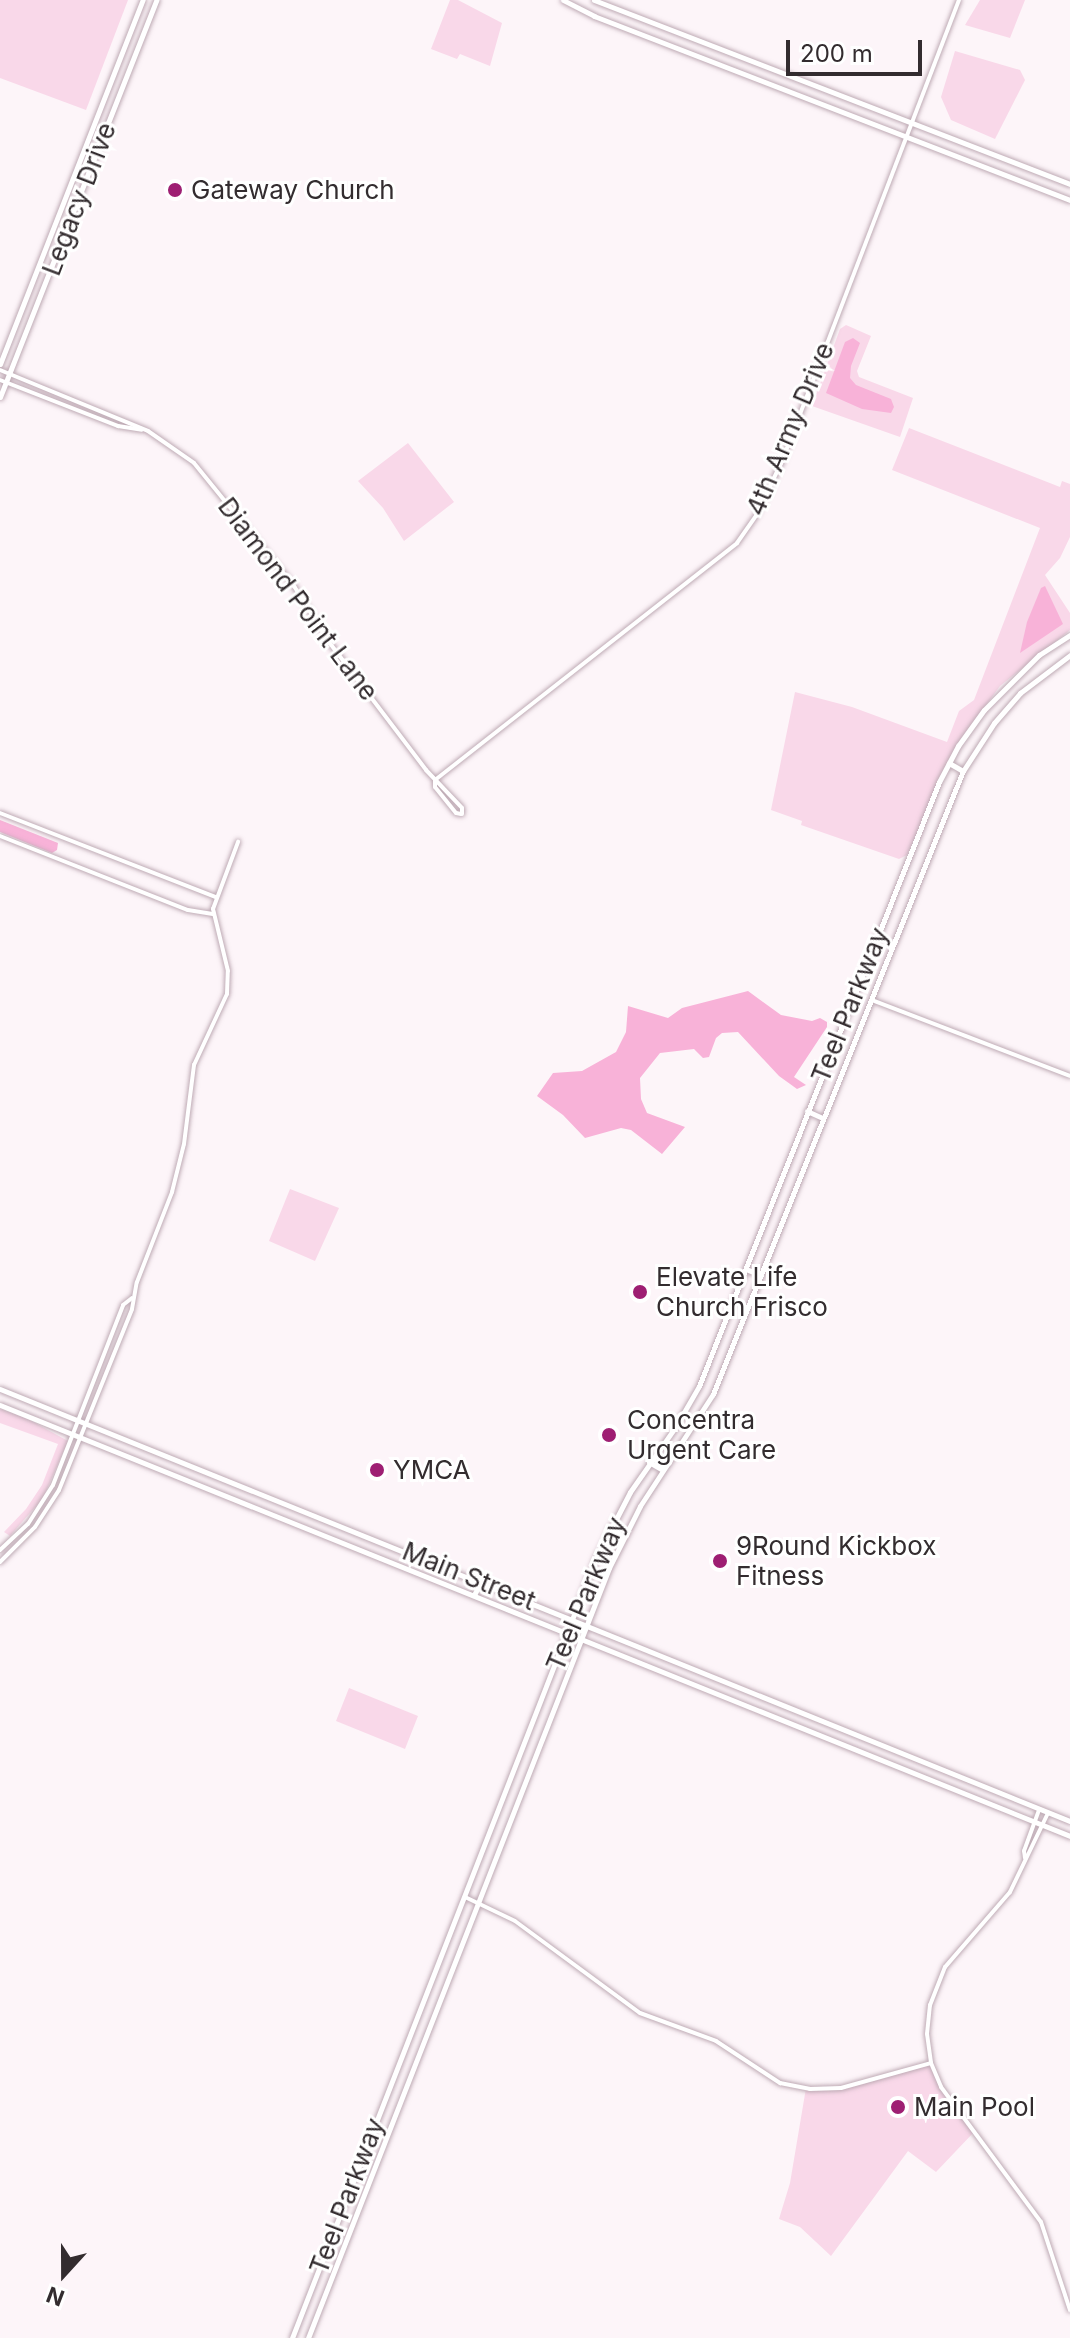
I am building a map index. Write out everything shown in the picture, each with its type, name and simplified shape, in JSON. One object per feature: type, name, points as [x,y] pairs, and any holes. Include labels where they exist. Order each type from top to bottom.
[{"type":"main road","name":"Legacy Drive","points":[[0,364],[143,0]]},
{"type":"main road","name":"Legacy Drive","points":[[0,397],[3,381],[10,374],[156,0]]},
{"type":"main road","points":[[563,0],[594,16],[1070,200]]},
{"type":"main road","points":[[594,0],[1070,184]]},
{"type":"main road","points":[[97,119],[108,123]]},
{"type":"main road","points":[[1021,181],[1026,167]]},
{"type":"main road","name":"Teel Parkway","points":[[292,2338],[609,1529],[699,1386],[949,763],[984,710],[1011,680],[1070,635]]},
{"type":"main road","name":"Teel Parkway","points":[[308,2338],[587,1624],[624,1536],[713,1394],[963,771],[1010,704],[1070,655]]},
{"type":"main road","points":[[949,763],[963,771]]},
{"type":"main road","points":[[807,1111],[823,1118]]},
{"type":"main road","points":[[746,1269],[761,1275]]},
{"type":"main road","name":"Main Street","points":[[0,1389],[1070,1821]]},
{"type":"main road","name":"Main Street","points":[[0,1405],[1070,1836]]},
{"type":"main road","points":[[173,1473],[178,1460]]},
{"type":"main road","points":[[649,1462],[663,1470]]},
{"type":"main road","points":[[609,1529],[624,1536]]},
{"type":"main road","points":[[474,1595],[481,1581]]},
{"type":"main road","points":[[688,1682],[693,1668]]},
{"type":"main road","points":[[777,1717],[782,1703]]},
{"type":"main road","points":[[504,1799],[516,1804]]},
{"type":"street","name":"4th Army Drive","points":[[435,780],[737,543],[770,490],[959,0]]},
{"type":"street","name":"Diamond Point Lane","points":[[0,370],[148,431],[194,463],[294,586],[329,642],[435,780],[462,808],[462,814],[456,813],[435,787],[435,780]]},
{"type":"street","name":"Diamond Point Lane","points":[[3,381],[118,426],[148,431]]},
{"type":"street","points":[[0,813],[215,897]]},
{"type":"street","points":[[0,836],[188,910],[213,914]]},
{"type":"street","points":[[0,1562],[49,1509],[132,1309],[132,1298],[179,1168],[194,1065],[227,994],[228,971],[213,914],[215,897],[238,842]]},
{"type":"street","points":[[870,999],[1070,1076]]},
{"type":"street","points":[[0,1550],[43,1503],[123,1305],[132,1298]]},
{"type":"street","points":[[104,1352],[113,1356]]},
{"type":"street","points":[[1025,1858],[1024,1851],[1039,1810]]},
{"type":"street","points":[[1048,1813],[1010,1892],[952,1957],[940,1977],[928,2021],[931,2063],[947,2096],[1035,2211],[1047,2237],[1070,2310]]},
{"type":"street","points":[[465,1897],[515,1921],[640,2013],[716,2041],[780,2083],[810,2089],[841,2088],[931,2063]]},
{"type":"shaded area","points":[[0,0],[128,0],[86,110],[0,78]]},
{"type":"shaded area","points":[[450,0],[458,0],[502,23],[490,66],[460,54],[457,59],[431,49]]},
{"type":"shaded area","points":[[980,0],[1025,0],[1010,38],[965,25]]},
{"type":"shaded area","points":[[955,51],[1020,70],[1025,80],[995,139],[951,120],[941,97]]},
{"type":"shaded area","points":[[846,325],[871,336],[857,371],[859,377],[913,398],[900,437],[812,406],[840,329]]},
{"type":"shaded area","points":[[853,338],[860,343],[850,378],[856,385],[891,399],[894,407],[891,413],[862,409],[826,393],[845,342]]},
{"type":"shaded area","points":[[909,428],[1060,487],[1062,481],[1070,484],[1070,537],[1060,558],[1045,575],[1070,613],[1070,630],[1000,686],[956,746],[907,855],[899,859],[801,825],[802,821],[771,810],[795,692],[852,707],[947,742],[959,711],[974,700],[1040,528],[892,470]]},
{"type":"shaded area","points":[[408,443],[454,502],[404,541],[383,508],[358,481]]},
{"type":"shaded area","points":[[1045,586],[1063,624],[1020,653],[1027,622],[1041,588]]},
{"type":"shaded area","points":[[0,820],[58,843],[57,850],[52,853],[0,832]]},
{"type":"shaded area","points":[[748,991],[781,1015],[812,1021],[820,1018],[827,1022],[827,1027],[794,1077],[806,1085],[797,1089],[779,1076],[738,1032],[722,1033],[716,1038],[709,1057],[703,1058],[694,1049],[660,1053],[640,1078],[641,1099],[647,1113],[685,1127],[662,1154],[631,1130],[621,1128],[585,1138],[563,1115],[537,1096],[553,1073],[582,1071],[616,1052],[626,1032],[628,1006],[668,1018],[682,1008]]},
{"type":"shaded area","points":[[290,1189],[339,1208],[315,1261],[269,1241]]},
{"type":"shaded area","points":[[0,1409],[26,1418],[68,1441],[43,1498],[10,1536],[4,1532],[26,1509],[42,1485],[58,1444],[0,1423]]},
{"type":"shaded area","points":[[349,1688],[418,1716],[405,1749],[336,1721]]},
{"type":"shaded area","points":[[931,2063],[940,2086],[975,2131],[936,2172],[908,2151],[831,2256],[800,2227],[779,2219],[790,2183],[806,2088],[841,2088]]},
{"type":"place","name":"Gateway Church","points":[[175,190]]},
{"type":"place","name":"Elevate Life Church Frisco","points":[[640,1292]]},
{"type":"place","name":"Concentra Urgent Care","points":[[609,1435]]},
{"type":"place","name":"YMCA","points":[[377,1470]]},
{"type":"place","name":"9Round Kickbox Fitness","points":[[720,1561]]},
{"type":"place","name":"Main Pool","points":[[898,2107]]}]
